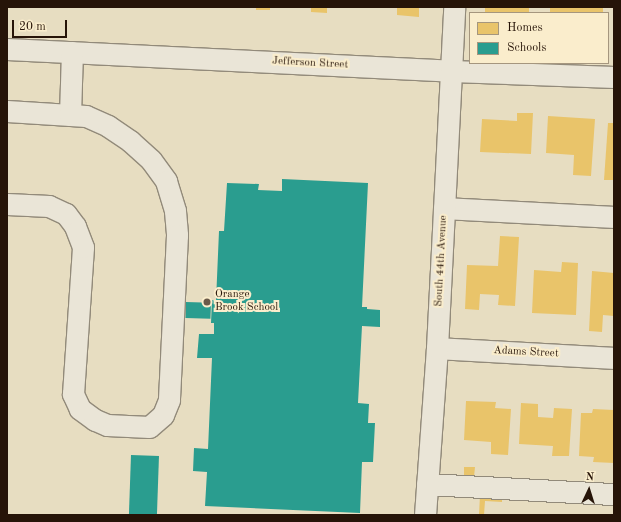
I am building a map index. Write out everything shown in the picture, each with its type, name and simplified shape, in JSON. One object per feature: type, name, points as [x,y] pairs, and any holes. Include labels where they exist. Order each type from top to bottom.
[{"type":"street","name":"South 44th Avenue","points":[[425,515],[437,348],[454,7]]},
{"type":"street","name":"Jefferson Street","points":[[7,49],[451,71],[614,76]]},
{"type":"street","points":[[70,115],[72,52]]},
{"type":"street","points":[[7,111],[86,116],[108,126],[130,141],[151,160],[166,181],[175,211],[177,235],[169,400],[163,416],[149,427],[107,425],[95,420],[80,409],[73,394],[83,246],[75,226],[66,214],[49,206],[7,204]]},
{"type":"street","points":[[444,208],[614,217]]},
{"type":"street","name":"Adams Street","points":[[437,348],[614,358]]},
{"type":"street","points":[[427,484],[614,494]]},
{"type":"building: Homes","points":[[256,7],[270,7],[270,10],[256,10]]},
{"type":"building: Homes","points":[[311,7],[327,7],[327,13],[311,12]]},
{"type":"building: Homes","points":[[397,7],[419,7],[419,17],[397,15]]},
{"type":"building: Homes","points":[[485,7],[529,7],[529,12],[485,12]]},
{"type":"building: Homes","points":[[550,7],[603,7],[603,12],[550,12]]},
{"type":"building: Homes","points":[[517,113],[533,113],[531,154],[480,152],[482,119],[517,121]]},
{"type":"building: Homes","points":[[548,116],[595,119],[591,176],[573,175],[574,155],[546,153]]},
{"type":"building: Homes","points":[[608,123],[614,123],[614,180],[604,180]]},
{"type":"building: Homes","points":[[500,236],[519,237],[515,306],[498,305],[499,295],[480,294],[479,310],[465,309],[467,265],[498,266]]},
{"type":"building: Homes","points":[[562,262],[578,263],[576,315],[532,313],[534,270],[561,272]]},
{"type":"building: Homes","points":[[592,271],[614,273],[614,316],[603,315],[602,332],[589,331]]},
{"type":"building: Homes","points":[[466,401],[496,402],[495,408],[511,409],[508,455],[491,454],[491,442],[464,440]]},
{"type":"building: Homes","points":[[521,403],[538,404],[538,417],[553,418],[554,408],[572,409],[569,456],[552,456],[553,446],[519,444]]},
{"type":"building: Homes","points":[[593,409],[614,410],[614,463],[593,462],[594,457],[579,456],[581,413],[592,413]]},
{"type":"building: Homes","points":[[464,467],[475,467],[474,477],[464,476]]},
{"type":"building: Homes","points":[[480,495],[502,496],[502,502],[485,501],[484,515],[479,515]]},
{"type":"building: Schools","points":[[282,179],[368,183],[362,307],[380,310],[380,327],[362,326],[358,403],[369,404],[368,423],[375,423],[373,462],[362,462],[360,513],[205,506],[207,472],[193,471],[194,448],[208,449],[212,358],[197,358],[199,334],[214,334],[214,323],[211,323],[212,300],[216,301],[219,231],[224,231],[227,183],[259,184],[258,190],[282,191]]},
{"type":"building: Schools","points":[[186,302],[211,303],[210,319],[185,318]]},
{"type":"building: Schools","points":[[131,455],[159,456],[157,515],[129,515]]},
{"type":"place","name":"Orange Brook School","points":[[207,302]]}]
